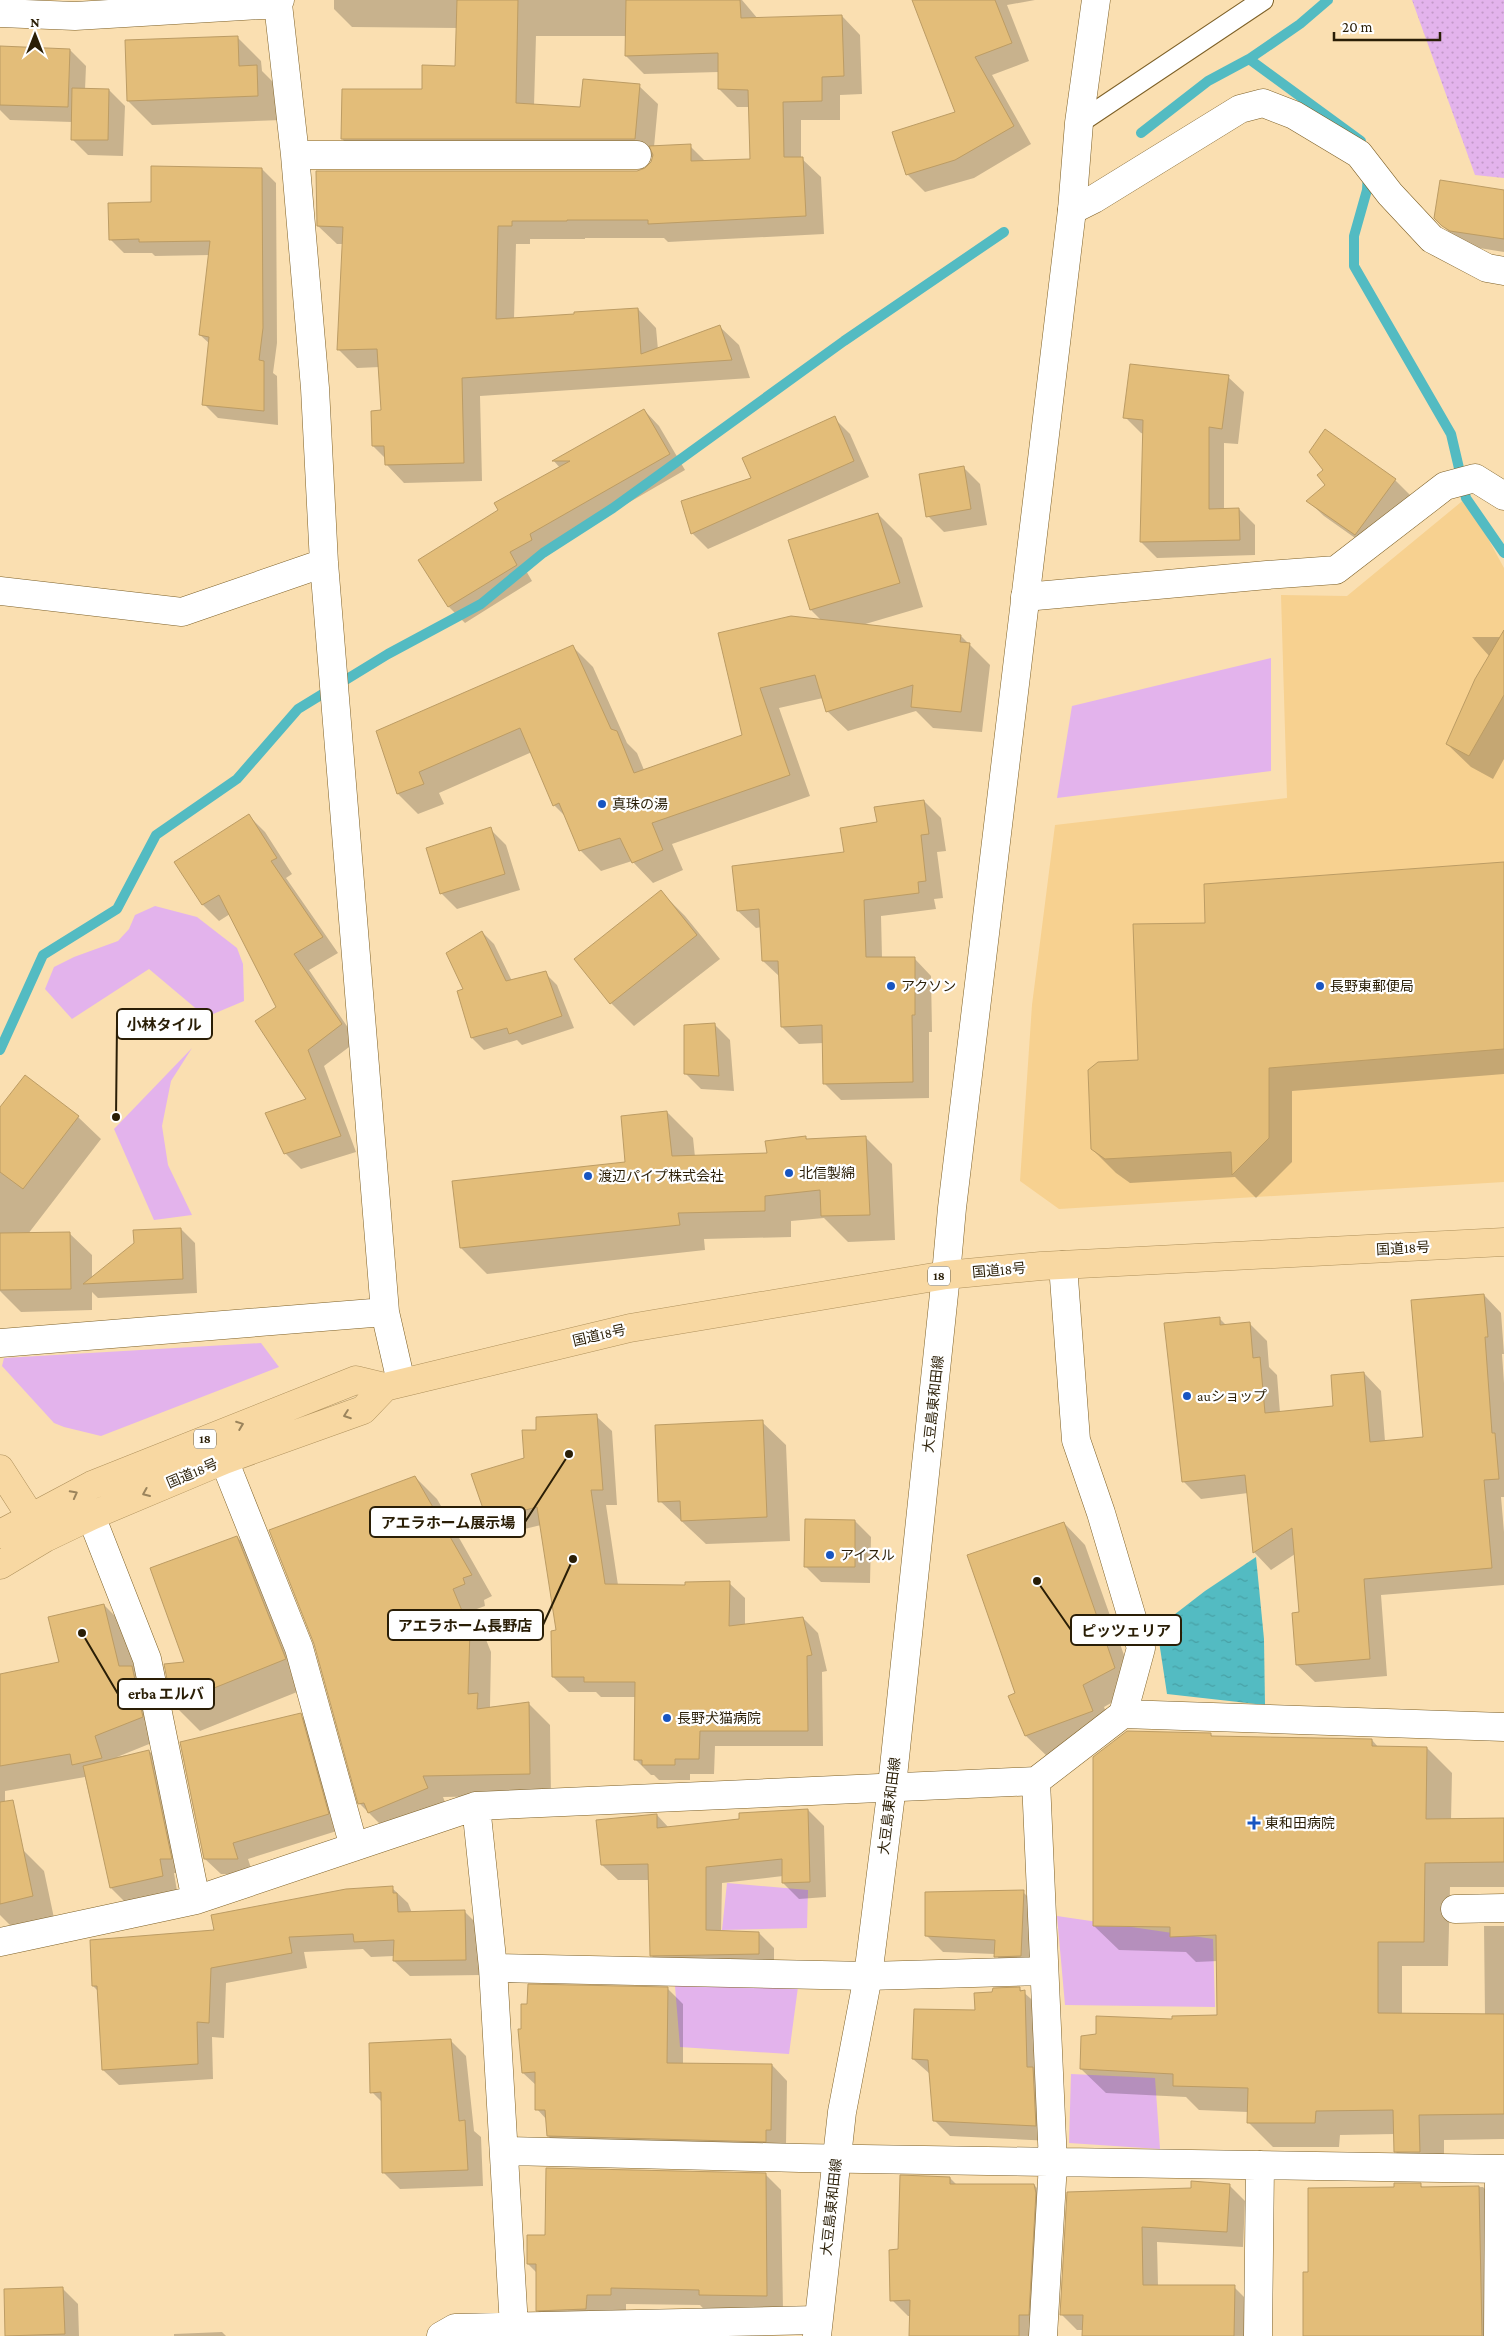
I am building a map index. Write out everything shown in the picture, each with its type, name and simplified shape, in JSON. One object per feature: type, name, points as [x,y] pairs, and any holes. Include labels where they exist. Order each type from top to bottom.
[{"type":"highway","name":"国道18号","points":[[0,1565],[38,1528],[92,1485],[356,1380],[393,1384],[630,1328],[946,1274],[1063,1265],[1504,1242]]},
{"type":"highway","name":"国道18号","points":[[0,1534],[91,1516],[224,1460],[363,1410],[393,1384]]},
{"type":"highway","points":[[0,1469],[38,1528]]},
{"type":"street","name":"大豆島東和田線","points":[[818,2328],[842,2112],[868,1976],[892,1786],[946,1274],[1072,210],[1079,123],[1096,0]]},
{"type":"street","points":[[0,13],[74,16],[279,2],[295,155],[315,388],[324,563],[385,1312],[393,1384]]},
{"type":"street","points":[[1072,210],[1240,109],[1263,103],[1294,115],[1359,154],[1390,194],[1432,239],[1487,268],[1504,271]]},
{"type":"street","points":[[295,155],[637,155]]},
{"type":"street","points":[[1025,598],[1336,570],[1445,486],[1475,478],[1504,496]]},
{"type":"street","points":[[0,591],[182,612],[324,563]]},
{"type":"street","points":[[0,1942],[196,1900],[476,1806],[1036,1781],[1123,1714],[1141,1648],[1101,1513],[1076,1440],[1063,1265]]},
{"type":"street","points":[[0,1343],[385,1312]]},
{"type":"street","points":[[224,1460],[298,1648],[354,1847]]},
{"type":"street","points":[[91,1516],[148,1659],[196,1900]]},
{"type":"street","points":[[1123,1714],[1504,1727]]},
{"type":"street","points":[[1036,1781],[1053,2162],[1043,2336]]},
{"type":"street","points":[[476,1806],[493,1968],[506,2151],[514,2327]]},
{"type":"street","points":[[1455,1909],[1504,1908]]},
{"type":"street","points":[[493,1968],[868,1976],[1044,1971]]},
{"type":"street","points":[[506,2151],[836,2159],[1502,2169],[1498,2336]]},
{"type":"street","points":[[1258,2336],[1260,2166]]},
{"type":"street","points":[[441,2336],[455,2328],[818,2328]]},
{"type":"lane","points":[[1079,123],[1262,0]]},
{"type":"shaded area","points":[[1412,0],[1504,0],[1504,178],[1475,175]]},
{"type":"shaded area","points":[[1466,498],[1504,568],[1504,1182],[1059,1209],[1020,1181],[1032,1005],[1055,825],[1287,798],[1281,595],[1347,596]]},
{"type":"shaded area","points":[[1271,658],[1271,771],[1057,798],[1072,706]]},
{"type":"shaded area","points":[[155,906],[197,917],[237,948],[243,964],[244,1001],[206,1017],[149,969],[72,1019],[45,989],[54,967],[74,957],[118,941],[129,929],[135,915]]},
{"type":"shaded area","points":[[192,1048],[171,1081],[162,1126],[168,1165],[192,1215],[154,1220],[114,1129]]},
{"type":"shaded area","points":[[261,1343],[279,1367],[101,1436],[54,1423],[2,1366],[4,1358]]},
{"type":"shaded area","points":[[727,1883],[808,1890],[807,1928],[722,1930]]},
{"type":"shaded area","points":[[1057,1916],[1213,1939],[1215,2007],[1065,2005]]},
{"type":"shaded area","points":[[675,1986],[798,1987],[789,2054],[680,2047]]},
{"type":"shaded area","points":[[1071,2074],[1155,2078],[1160,2149],[1069,2143]]},
{"type":"water","points":[[1256,1557],[1264,1639],[1265,1705],[1167,1694],[1157,1628],[1205,1591]]},
{"type":"building","points":[[457,0],[518,0],[516,103],[580,107],[583,79],[640,84],[635,139],[341,139],[342,89],[422,89],[422,65],[455,66]]},
{"type":"building","points":[[626,0],[740,0],[741,18],[842,15],[844,76],[822,77],[822,101],[783,102],[784,157],[803,157],[806,216],[648,224],[648,220],[512,221],[512,226],[498,226],[496,319],[638,308],[641,354],[720,325],[732,360],[462,378],[464,463],[385,465],[384,446],[372,446],[371,411],[381,410],[377,349],[337,350],[343,227],[317,226],[316,171],[637,171],[645,168],[651,162],[653,155],[649,146],[691,144],[691,161],[750,159],[748,90],[718,89],[718,53],[625,56]]},
{"type":"building","points":[[912,0],[995,0],[1012,43],[975,57],[1014,126],[955,160],[906,175],[892,132],[955,112]]},
{"type":"building","points":[[238,36],[239,66],[257,65],[258,96],[127,101],[125,40]]},
{"type":"building","points":[[0,46],[70,49],[68,107],[0,105]]},
{"type":"building","points":[[72,88],[109,89],[108,140],[71,140]]},
{"type":"building","points":[[151,166],[262,168],[263,328],[259,360],[264,361],[264,411],[202,405],[209,337],[199,335],[210,241],[139,242],[139,239],[109,240],[108,203],[151,202]]},
{"type":"building","points":[[1440,180],[1504,190],[1504,239],[1450,231],[1442,226],[1434,218]]},
{"type":"building","points":[[1130,364],[1229,375],[1222,429],[1209,427],[1209,509],[1239,508],[1240,540],[1140,542],[1143,420],[1123,418]]},
{"type":"building","points":[[644,409],[670,454],[530,534],[532,540],[510,552],[517,565],[448,607],[418,560],[498,510],[494,503],[570,461],[552,461]]},
{"type":"building","points":[[835,416],[854,461],[691,534],[681,501],[751,478],[742,458]]},
{"type":"building","points":[[1325,429],[1396,479],[1355,535],[1306,501],[1325,485],[1317,475],[1323,470],[1309,452]]},
{"type":"building","points":[[964,466],[971,509],[926,517],[919,474]]},
{"type":"building","points":[[878,513],[900,583],[810,610],[788,540]]},
{"type":"building","points":[[791,616],[961,635],[960,642],[970,643],[961,712],[911,707],[913,685],[826,712],[815,675],[760,688],[790,775],[652,823],[663,850],[632,863],[620,838],[579,851],[559,803],[553,806],[520,728],[419,772],[424,784],[397,794],[376,731],[573,645],[611,729],[617,731],[634,773],[742,735],[718,633]]},
{"type":"building","points":[[1504,630],[1504,695],[1469,756],[1446,744],[1475,679]]},
{"type":"building","points":[[924,800],[929,834],[921,835],[926,881],[918,882],[919,893],[864,900],[866,957],[915,957],[915,1015],[912,1015],[913,1082],[823,1084],[822,1025],[781,1027],[778,961],[762,961],[759,909],[737,911],[732,866],[844,852],[840,828],[877,822],[874,807]]},
{"type":"building","points":[[249,814],[277,858],[271,861],[323,937],[294,954],[342,1024],[308,1050],[341,1136],[284,1154],[265,1113],[306,1099],[255,1021],[276,1007],[219,895],[202,905],[174,862]]},
{"type":"building","points":[[491,827],[505,874],[440,894],[426,848]]},
{"type":"building","name":"長野東郵便局","points":[[1504,862],[1504,1049],[1269,1068],[1269,1138],[1232,1175],[1231,1152],[1105,1159],[1091,1149],[1088,1070],[1098,1062],[1138,1060],[1133,924],[1205,923],[1204,884]]},
{"type":"building","points":[[661,890],[697,935],[610,1004],[574,959]]},
{"type":"building","points":[[482,931],[506,981],[546,971],[562,1016],[509,1034],[507,1028],[471,1038],[457,991],[463,989],[446,953]]},
{"type":"building","points":[[715,1023],[719,1076],[684,1074],[684,1025]]},
{"type":"building","points":[[25,1075],[79,1116],[23,1189],[0,1172],[0,1107]]},
{"type":"building","points":[[667,1111],[672,1156],[767,1153],[765,1141],[806,1136],[806,1139],[866,1136],[870,1215],[821,1216],[820,1190],[765,1196],[765,1211],[678,1213],[680,1225],[460,1248],[452,1181],[625,1162],[621,1116]]},
{"type":"building","points":[[181,1228],[183,1279],[83,1284],[134,1243],[133,1230]]},
{"type":"building","points":[[70,1232],[71,1289],[0,1290],[0,1233]]},
{"type":"building","points":[[1484,1294],[1488,1337],[1485,1337],[1492,1433],[1495,1433],[1499,1479],[1484,1480],[1492,1568],[1364,1579],[1370,1659],[1296,1665],[1292,1613],[1299,1612],[1292,1528],[1253,1553],[1245,1475],[1182,1482],[1164,1323],[1220,1317],[1220,1325],[1250,1322],[1253,1358],[1260,1357],[1265,1413],[1333,1406],[1331,1375],[1364,1372],[1370,1442],[1423,1437],[1411,1300]]},
{"type":"building","points":[[597,1414],[603,1490],[591,1490],[605,1584],[685,1585],[685,1582],[730,1581],[729,1626],[803,1617],[812,1655],[807,1656],[808,1731],[700,1731],[699,1759],[675,1759],[675,1765],[642,1765],[642,1760],[634,1760],[635,1682],[584,1682],[584,1677],[552,1677],[551,1631],[556,1630],[537,1507],[487,1520],[471,1474],[524,1458],[522,1430],[536,1430],[536,1417]]},
{"type":"building","points":[[763,1420],[767,1517],[681,1521],[680,1501],[658,1502],[655,1425]]},
{"type":"building","points":[[415,1476],[472,1575],[463,1578],[465,1584],[453,1589],[470,1630],[468,1694],[478,1693],[477,1709],[529,1702],[530,1774],[423,1776],[428,1788],[368,1813],[364,1803],[358,1804],[314,1644],[269,1530]]},
{"type":"building","name":"アイスル","points":[[805,1519],[855,1520],[855,1567],[804,1567]]},
{"type":"building","points":[[1064,1522],[1115,1668],[1083,1685],[1093,1711],[1025,1736],[1008,1696],[1015,1693],[967,1555]]},
{"type":"building","points":[[237,1536],[286,1659],[172,1705],[164,1664],[184,1662],[150,1568]]},
{"type":"building","points":[[104,1604],[119,1666],[132,1666],[143,1717],[95,1736],[102,1758],[72,1765],[70,1754],[0,1766],[0,1674],[59,1662],[48,1617]]},
{"type":"building","points":[[301,1713],[329,1814],[233,1843],[238,1859],[204,1859],[180,1742]]},
{"type":"building","points":[[1127,1731],[1211,1733],[1211,1736],[1372,1739],[1372,1746],[1427,1747],[1426,1819],[1504,1818],[1504,1862],[1425,1863],[1424,1942],[1378,1942],[1378,2013],[1504,2014],[1504,2114],[1419,2115],[1420,2152],[1394,2152],[1393,2110],[1316,2111],[1315,2123],[1247,2123],[1248,2088],[1173,2086],[1173,2074],[1080,2069],[1081,2036],[1096,2034],[1096,2016],[1172,2019],[1172,2016],[1217,2015],[1216,1935],[1170,1937],[1170,1927],[1093,1926],[1093,1757]]},
{"type":"building","points":[[149,1750],[172,1859],[160,1859],[163,1876],[110,1888],[83,1766]]},
{"type":"building","points":[[13,1800],[33,1896],[0,1904],[0,1802]]},
{"type":"building","points":[[808,1809],[810,1882],[782,1883],[782,1859],[706,1867],[706,1930],[759,1932],[759,1954],[650,1956],[648,1864],[601,1865],[596,1820],[657,1814],[657,1828],[739,1819],[739,1813]]},
{"type":"building","points":[[393,1886],[393,1893],[397,1893],[398,1912],[465,1910],[466,1960],[393,1961],[394,1940],[354,1942],[353,1934],[289,1937],[292,1953],[211,1968],[209,2023],[197,2022],[198,2064],[102,2070],[97,1986],[92,1986],[90,1940],[214,1930],[211,1915],[346,1889]]},
{"type":"building","points":[[1024,1890],[1021,1956],[994,1957],[995,1940],[925,1936],[925,1892]]},
{"type":"building","points":[[528,1984],[668,1987],[667,2063],[772,2064],[771,2130],[766,2130],[766,2142],[547,2136],[545,2110],[535,2110],[535,2072],[522,2073],[518,2029],[521,2029],[521,2004],[527,2004]]},
{"type":"building","points":[[1020,1987],[1020,1991],[1025,1990],[1027,2067],[1033,2067],[1036,2126],[933,2121],[928,2060],[912,2059],[914,2009],[975,2010],[974,1993],[992,1992],[993,1988]]},
{"type":"building","points":[[451,2039],[459,2121],[465,2120],[468,2170],[382,2173],[381,2092],[370,2093],[369,2043]]},
{"type":"building","points":[[546,2168],[766,2173],[767,2296],[699,2295],[699,2290],[611,2288],[611,2295],[587,2295],[586,2309],[536,2311],[536,2264],[527,2264],[527,2235],[545,2235]]},
{"type":"building","points":[[900,2175],[950,2177],[950,2184],[1034,2184],[1036,2193],[1029,2315],[1019,2315],[1019,2336],[909,2336],[910,2300],[890,2301],[889,2250],[898,2249]]},
{"type":"building","points":[[1191,2181],[1230,2184],[1227,2232],[1142,2227],[1143,2285],[1235,2285],[1234,2336],[1082,2336],[1083,2315],[1060,2315],[1067,2192],[1191,2188]]},
{"type":"building","points":[[1394,2183],[1421,2183],[1421,2187],[1479,2186],[1482,2336],[1303,2336],[1303,2272],[1308,2272],[1308,2188],[1394,2187]]},
{"type":"building","points":[[63,2287],[65,2334],[5,2336],[4,2289]]},
{"type":"waterway","points":[[1141,133],[1208,81],[1249,59],[1300,24],[1328,0]]},
{"type":"waterway","points":[[1249,59],[1361,141]]},
{"type":"waterway","points":[[1368,173],[1367,190],[1354,236],[1354,266],[1451,434],[1466,498],[1504,553]]},
{"type":"waterway","points":[[0,1050],[43,955],[117,909],[156,835],[237,779],[298,709],[388,654],[481,604],[543,553],[613,508],[844,341],[1004,232]]},
{"type":"place","name":"真珠の湯","points":[[602,804]]},
{"type":"place","name":"アクソン","points":[[891,986]]},
{"type":"place","name":"長野東郵便局","points":[[1320,986]]},
{"type":"place","name":"小林タイル","points":[[116,1117]]},
{"type":"place","name":"北信製綿","points":[[789,1173]]},
{"type":"place","name":"渡辺パイプ株式会社","points":[[588,1176]]},
{"type":"place","name":"auショップ","points":[[1187,1396]]},
{"type":"place","name":"アエラホーム展示場","points":[[569,1454]]},
{"type":"place","name":"アイスル","points":[[830,1555]]},
{"type":"place","name":"アエラホーム長野店","points":[[573,1559]]},
{"type":"place","name":"ピッツェリア","points":[[1037,1581]]},
{"type":"place","name":"erba エルバ","points":[[82,1633]]},
{"type":"place","name":"長野犬猫病院","points":[[667,1718]]},
{"type":"place","name":"東和田病院","points":[[1254,1823]]}]
